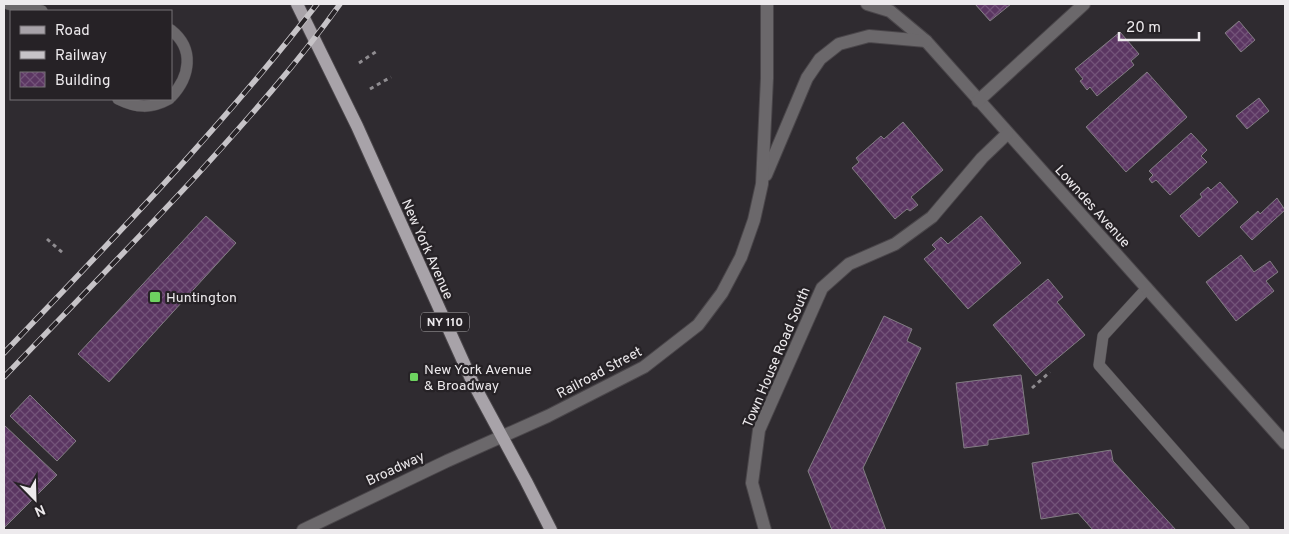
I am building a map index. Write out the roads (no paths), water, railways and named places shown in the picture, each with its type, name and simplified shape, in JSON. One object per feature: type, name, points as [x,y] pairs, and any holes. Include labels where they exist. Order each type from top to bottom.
[{"type":"main road","name":"New York Avenue","points":[[297,4],[356,126],[472,381],[551,530]]},
{"type":"street","name":"Railroad Street","points":[[502,436],[548,416],[644,367],[698,325],[722,293],[741,257],[754,220],[762,184],[767,78],[767,4]]},
{"type":"street","name":"Lowndes Avenue","points":[[867,4],[890,11],[908,24],[926,41],[1007,134],[1285,443]]},
{"type":"street","points":[[978,101],[1084,4]]},
{"type":"street","name":"Railroad Street","points":[[762,184],[807,78],[820,59],[839,44],[869,36],[926,41]]},
{"type":"street","name":"Town House Road South","points":[[765,530],[752,483],[759,430],[822,288],[848,264],[895,244],[932,217],[982,158],[1007,134]]},
{"type":"street","name":"Broadway","points":[[303,530],[502,436]]},
{"type":"lane","points":[[8,4],[37,10]]},
{"type":"lane","points":[[172,31],[184,46],[187,59],[186,74],[181,87],[172,96]]},
{"type":"lane","points":[[120,100],[130,105],[145,107],[159,104],[166,100]]},
{"type":"lane","points":[[1147,288],[1103,336],[1099,365],[1244,530]]},
{"type":"railway","points":[[4,353],[165,183],[243,95],[317,4]]},
{"type":"railway","points":[[4,377],[149,226],[253,113],[340,4]]},
{"type":"place","name":"Huntington","points":[[155,297]]},
{"type":"place","name":"New York Avenue & Broadway","points":[[414,377]]}]
